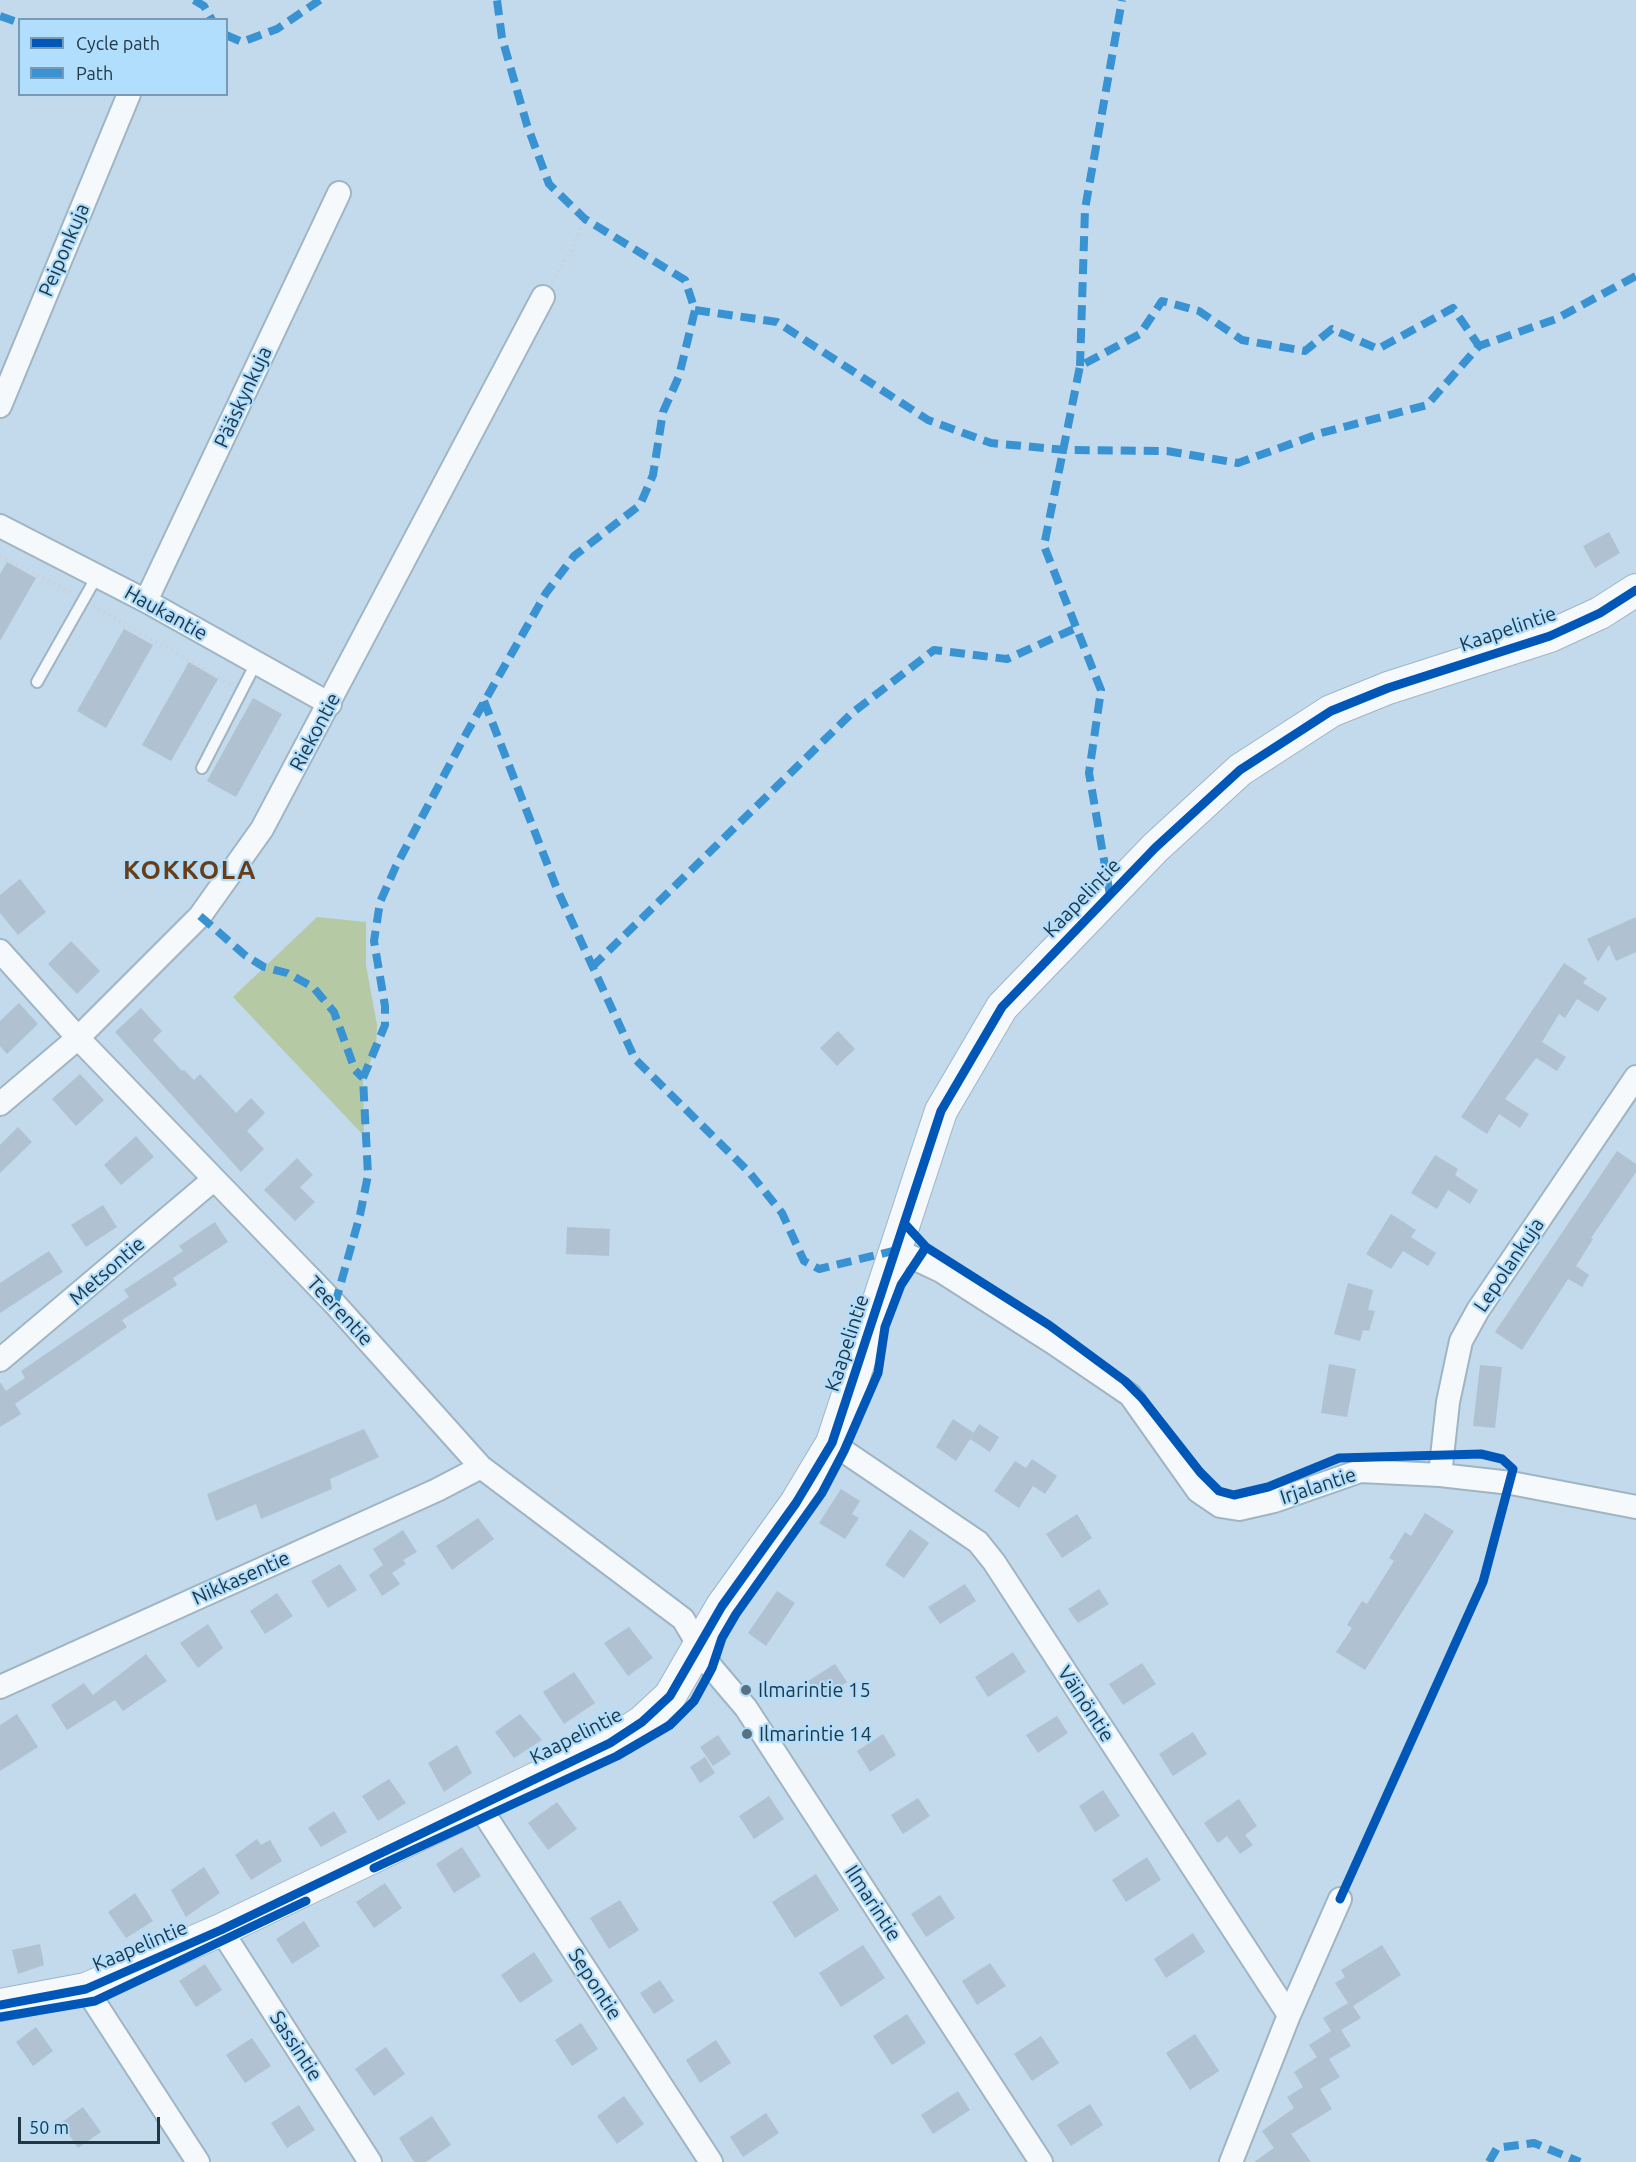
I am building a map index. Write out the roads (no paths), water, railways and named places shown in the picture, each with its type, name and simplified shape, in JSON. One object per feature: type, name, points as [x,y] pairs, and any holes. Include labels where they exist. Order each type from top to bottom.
[{"type":"street","name":"Peiponkuja","points":[[0,406],[128,96]]},
{"type":"street","name":"Pääskynkuja","points":[[146,601],[339,193]]},
{"type":"street","name":"Riekontie","points":[[0,1104],[78,1038],[200,916],[262,829],[543,297]]},
{"type":"street","name":"Haukantie","points":[[0,526],[146,601],[330,704]]},
{"type":"street","name":"Kaapelintie","points":[[0,2005],[86,1989],[221,1930],[610,1743],[642,1722],[670,1696],[722,1606],[796,1503],[832,1443],[942,1111],[1002,1007],[1155,848],[1240,770],[1331,711],[1388,688],[1550,636],[1600,613],[1636,590]]},
{"type":"street","name":"Teerentie","points":[[0,951],[78,1038],[335,1304],[481,1467],[683,1619],[699,1647]]},
{"type":"street","name":"Lepolankuja","points":[[1440,1475],[1448,1402],[1461,1341],[1478,1310],[1636,1077]]},
{"type":"street","name":"Metsontie","points":[[0,1360],[213,1180]]},
{"type":"street","name":"Irjalantie","points":[[897,1250],[941,1271],[1052,1341],[1130,1395],[1198,1491],[1220,1506],[1239,1509],[1274,1501],[1360,1471],[1440,1475],[1511,1484],[1636,1507]]},
{"type":"street","name":"Väinöntie","points":[[832,1443],[932,1508],[983,1549],[1288,2015]]},
{"type":"street","name":"Nikkasentie","points":[[0,1688],[437,1490],[481,1467]]},
{"type":"street","name":"Ilmarintie","points":[[699,1647],[712,1668],[746,1708],[1041,2162]]},
{"type":"street","name":"Sepontie","points":[[479,1806],[711,2162]]},
{"type":"street","points":[[1231,2162],[1288,2015],[1340,1899]]},
{"type":"street","name":"Sassintie","points":[[221,1930],[370,2162]]},
{"type":"street","points":[[86,1989],[198,2162]]},
{"type":"lane","points":[[37,682],[97,576]]},
{"type":"lane","points":[[202,768],[256,663]]},
{"type":"place","name":"Ilmarintie 15","points":[[746,1690]]},
{"type":"place","name":"Ilmarintie 14","points":[[747,1734]]},
{"type":"district","name":"KOKKOLA","points":[[190,870]]}]
